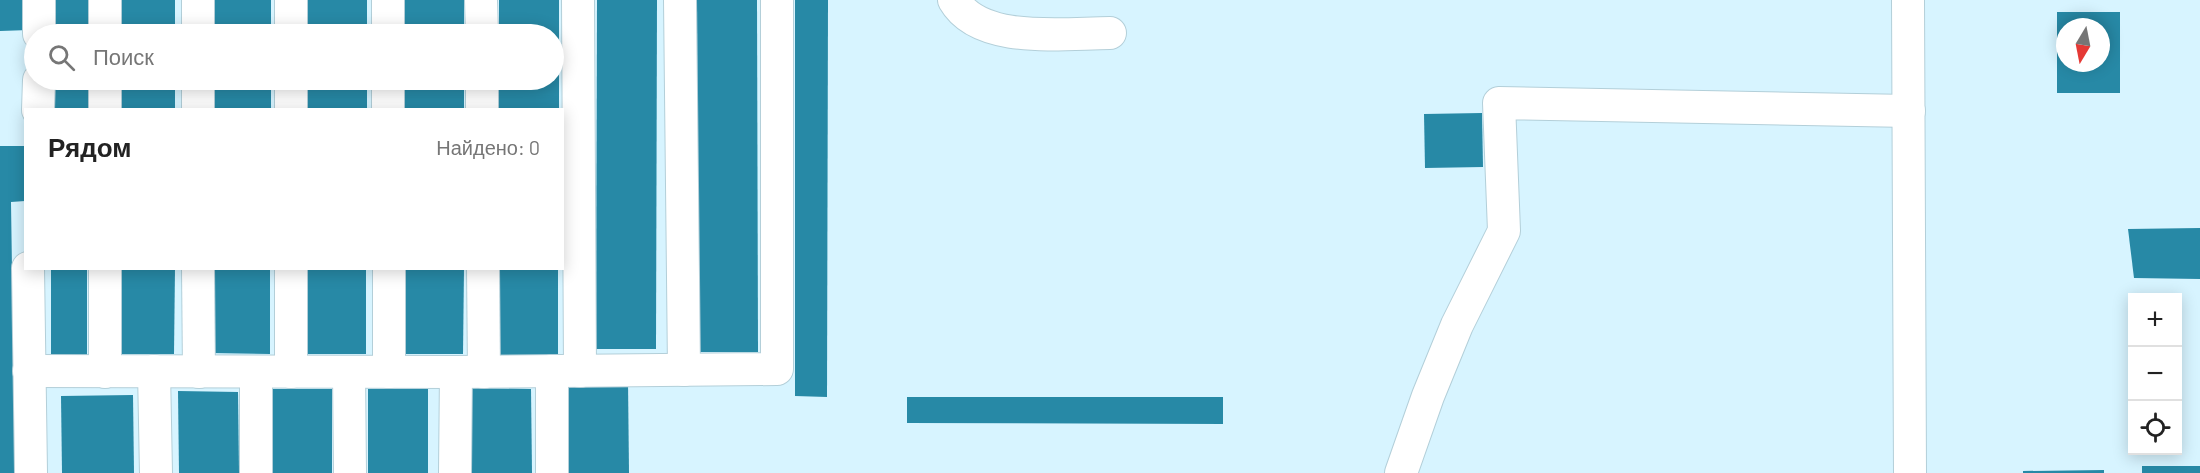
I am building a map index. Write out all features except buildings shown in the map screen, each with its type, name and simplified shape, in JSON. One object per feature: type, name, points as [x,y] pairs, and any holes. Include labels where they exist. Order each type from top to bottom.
[{"type":"lane","points":[[39,0],[39,24]]},
{"type":"lane","points":[[105,0],[105,24]]},
{"type":"lane","points":[[198,0],[198,24]]},
{"type":"lane","points":[[291,0],[291,24]]},
{"type":"lane","points":[[388,0],[388,24]]},
{"type":"lane","points":[[482,0],[482,24]]},
{"type":"lane","points":[[552,473],[566,371],[578,0]]},
{"type":"lane","points":[[681,0],[684,370]]},
{"type":"lane","points":[[29,371],[470,372],[777,369],[777,0]]},
{"type":"lane","points":[[954,0],[957,6],[982,26],[1009,33],[1110,33]]},
{"type":"lane","points":[[1908,0],[1911,473]]},
{"type":"lane","points":[[38,108],[39,90]]},
{"type":"lane","points":[[105,90],[105,108]]},
{"type":"lane","points":[[198,90],[198,108]]},
{"type":"lane","points":[[291,90],[291,108]]},
{"type":"lane","points":[[388,90],[388,108]]},
{"type":"lane","points":[[482,90],[482,108]]},
{"type":"lane","points":[[1401,473],[1428,396],[1457,325],[1504,231],[1499,103],[1909,111]]},
{"type":"lane","points":[[28,270],[31,473]]},
{"type":"lane","points":[[105,270],[105,372]]},
{"type":"lane","points":[[198,270],[199,372]]},
{"type":"lane","points":[[291,270],[291,372]]},
{"type":"lane","points":[[389,270],[389,372]]},
{"type":"lane","points":[[455,473],[483,270]]},
{"type":"lane","points":[[154,371],[156,473]]},
{"type":"lane","points":[[256,372],[256,473]]},
{"type":"lane","points":[[350,372],[350,473]]},
{"type":"shaded area","points":[[0,0],[2200,0],[2200,473],[0,473]]}]
